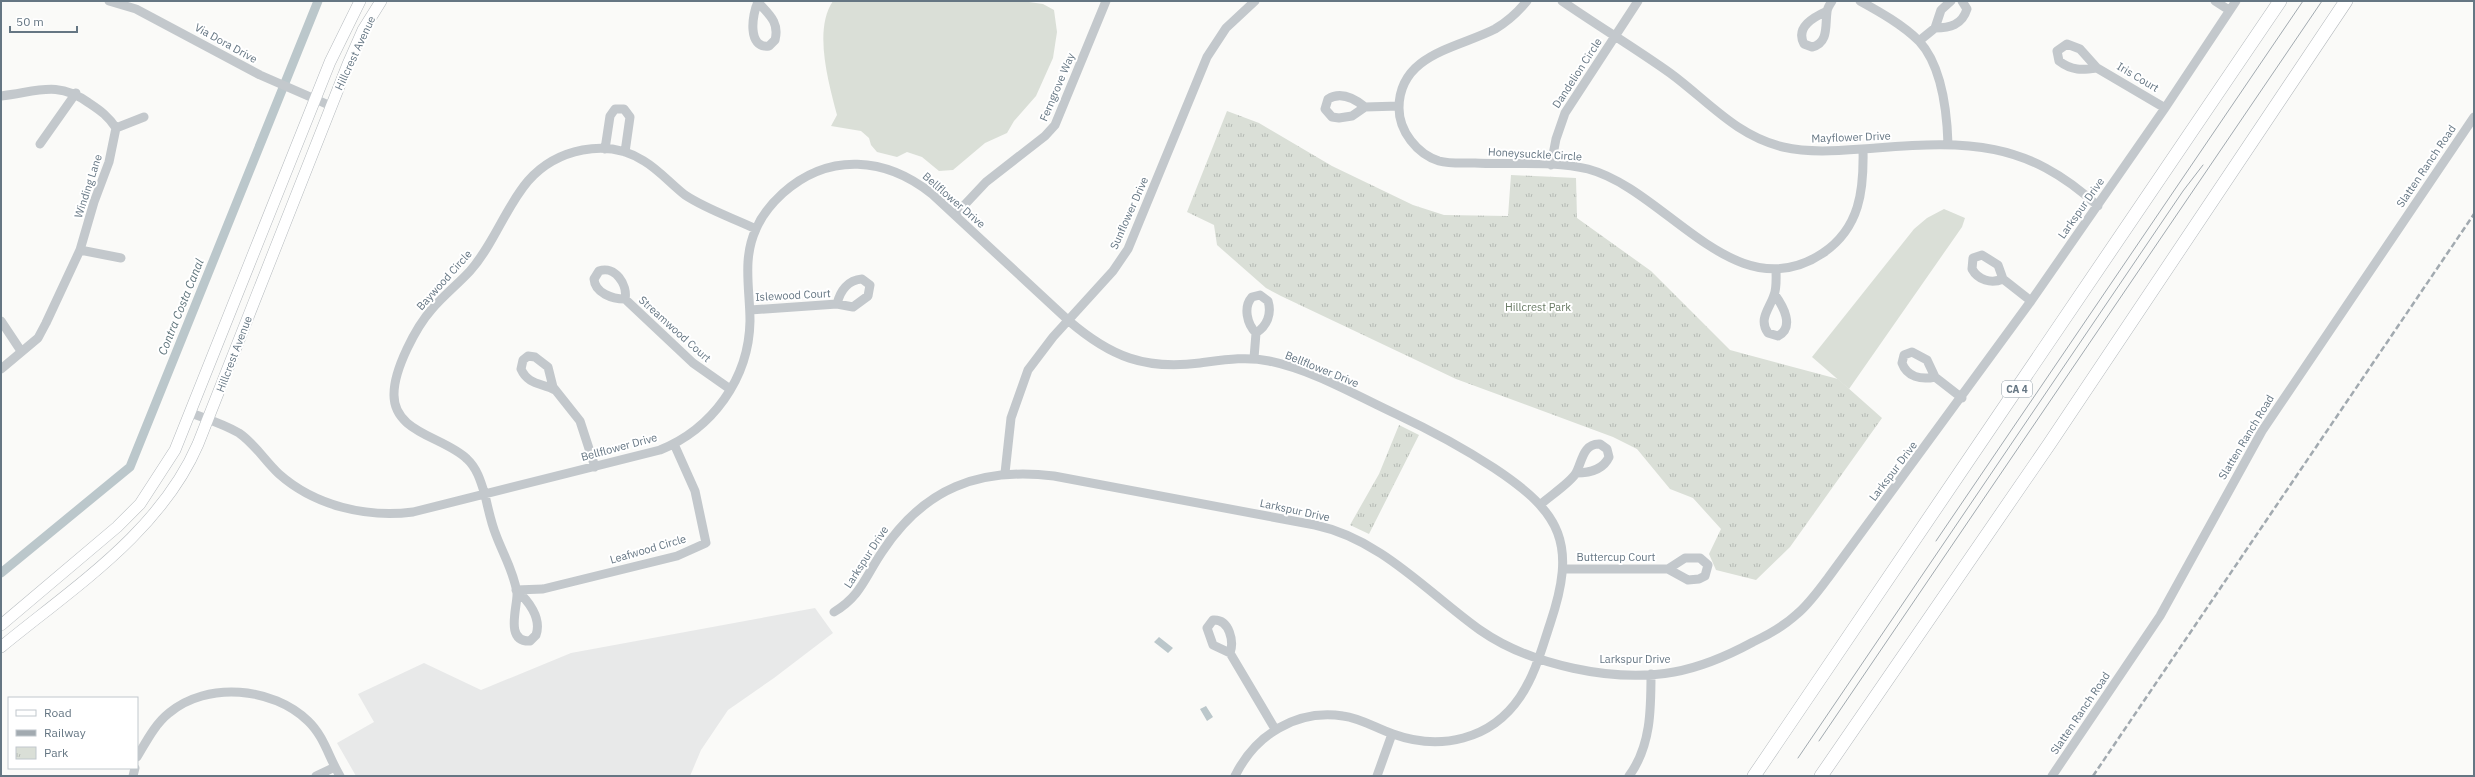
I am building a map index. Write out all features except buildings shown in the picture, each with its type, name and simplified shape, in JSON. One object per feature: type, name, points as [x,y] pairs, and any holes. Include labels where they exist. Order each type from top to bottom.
[{"type":"highway","name":"CA 4","points":[[1754,776],[2280,1]]},
{"type":"highway","points":[[1821,776],[2063,424],[2346,1]]},
{"type":"highway","points":[[2335,19],[2350,1]]},
{"type":"main road","name":"Hillcrest Avenue","points":[[1,625],[87,555],[140,504],[175,450],[337,45],[360,1]]},
{"type":"main road","name":"Hillcrest Avenue","points":[[1,646],[124,546],[150,520],[179,482],[208,420],[331,106],[363,30],[381,1]]},
{"type":"street","name":"Via Dora Drive","points":[[109,1],[126,3],[274,82],[331,106]]},
{"type":"street","name":"Ferngrove Way","points":[[955,215],[990,178],[1045,136],[1055,125],[1106,1]]},
{"type":"street","name":"Sunflower Drive","points":[[1005,473],[1011,419],[1023,380],[1038,355],[1113,271],[1128,249],[1207,57],[1226,28],[1254,1]]},
{"type":"street","name":"Honeysuckle Circle","points":[[1527,1],[1511,18],[1496,28],[1438,52],[1417,66],[1403,88],[1399,106],[1402,124],[1409,138],[1419,149],[1437,160],[1454,163],[1579,167],[1607,176],[1633,190],[1724,255],[1752,267],[1776,270],[1797,266],[1819,256],[1831,248],[1847,230],[1857,213],[1862,192],[1863,149]]},
{"type":"street","name":"Mayflower Drive","points":[[1562,1],[1672,75],[1727,121],[1749,134],[1767,142],[1796,149],[1836,151],[1948,144],[1984,146],[2026,158],[2064,178],[2098,206]]},
{"type":"street","name":"Dandelion Circle","points":[[1551,165],[1562,120],[1638,1]]},
{"type":"street","points":[[1827,11],[1832,1]]},
{"type":"street","points":[[1860,1],[1888,18],[1919,42],[1930,60],[1942,90],[1946,108],[1948,144]]},
{"type":"street","points":[[1919,42],[1935,28],[1941,10],[1951,1]]},
{"type":"street","points":[[1935,28],[1954,26],[1962,19],[1967,9],[1962,1]]},
{"type":"street","points":[[2215,1],[2229,10]]},
{"type":"street","name":"Larkspur Drive","points":[[834,612],[856,596],[892,536],[921,508],[944,492],[960,484],[980,477],[1005,473],[1054,476],[1315,525],[1335,531],[1371,547],[1397,564],[1480,630],[1538,659],[1582,670],[1651,674],[1681,670],[1731,654],[1765,636],[1796,615],[1828,578],[1962,398],[2031,302],[2165,108],[2236,1]]},
{"type":"street","name":"Iris Court","points":[[2097,68],[2165,108]]},
{"type":"street","points":[[1,96],[48,88],[64,89],[76,93],[107,114],[116,128],[144,117]]},
{"type":"street","points":[[40,144],[76,93]]},
{"type":"street","points":[[1364,107],[1399,106]]},
{"type":"street","points":[[605,149],[611,113],[615,109],[624,109],[630,117],[625,152]]},
{"type":"street","name":"Slatten Ranch Road","points":[[2052,776],[2160,616],[2262,431],[2474,117]]},
{"type":"street","name":"Winding Lane","points":[[1,369],[38,338],[80,250],[94,202],[109,162],[116,128]]},
{"type":"street","name":"Baywood Circle","points":[[516,590],[529,603],[538,628],[535,638],[530,641],[523,640],[516,633],[513,617],[516,590],[508,561],[494,532],[484,493],[476,470],[467,459],[413,427],[399,414],[394,394],[400,369],[423,320],[478,262],[529,181],[547,164],[568,153],[605,149],[625,152],[652,166],[686,196],[756,229]]},
{"type":"street","name":"Bellflower Drive","points":[[191,413],[231,429],[245,438],[270,466],[294,485],[319,499],[346,508],[377,513],[402,513],[650,453],[674,444],[705,422],[730,389],[745,356],[750,310],[747,271],[756,229],[773,204],[795,183],[819,171],[848,164],[878,166],[900,173],[919,184],[955,215],[1069,321],[1090,338],[1112,352],[1141,362],[1175,366],[1236,358],[1254,358],[1298,370],[1433,432],[1515,482],[1541,504],[1556,532],[1563,569],[1560,593],[1538,659],[1527,686],[1515,704],[1485,730],[1464,738],[1437,742],[1407,739],[1343,716],[1309,717],[1275,729]]},
{"type":"street","points":[[80,250],[121,258]]},
{"type":"street","points":[[1775,295],[1776,270]]},
{"type":"street","points":[[2002,279],[2031,302]]},
{"type":"street","name":"Streamwood Court","points":[[625,299],[693,363],[730,389]]},
{"type":"street","name":"Islewood Court","points":[[750,310],[837,304]]},
{"type":"street","points":[[1,320],[21,351]]},
{"type":"street","points":[[1254,358],[1256,333]]},
{"type":"street","points":[[1934,377],[1962,398]]},
{"type":"street","points":[[555,390],[580,421],[595,467]]},
{"type":"street","name":"Leafwood Circle","points":[[516,590],[543,589],[677,556],[706,543],[695,491],[674,444]]},
{"type":"street","points":[[1541,504],[1576,473]]},
{"type":"street","name":"Buttercup Court","points":[[1563,569],[1668,569]]},
{"type":"street","points":[[1230,653],[1275,729],[1249,752],[1235,776]]},
{"type":"street","points":[[1629,776],[1639,758],[1646,739],[1651,709],[1651,674]]},
{"type":"street","points":[[138,755],[150,736],[169,712],[194,699],[236,692],[257,694],[284,704],[308,720],[318,733],[340,776]]},
{"type":"street","points":[[1377,776],[1392,734]]},
{"type":"street","points":[[316,776],[335,767]]},
{"type":"shaded area","points":[[815,608],[833,633],[774,678],[728,710],[701,750],[690,776],[356,776],[337,743],[374,722],[358,694],[424,663],[481,690],[571,653]]},
{"type":"shaded area","points":[[1159,637],[1173,648],[1168,653],[1154,642]]},
{"type":"shaded area","points":[[1206,706],[1213,717],[1207,721],[1200,709]]},
{"type":"green space","points":[[833,1],[1022,1],[1043,4],[1054,10],[1057,32],[1053,58],[1036,96],[1014,121],[1007,133],[985,143],[953,170],[939,171],[922,157],[907,152],[897,157],[877,152],[871,145],[869,138],[861,131],[831,126],[837,115],[827,73],[823,42],[827,13]]},
{"type":"green space","name":"Hillcrest Park","points":[[1227,111],[1259,123],[1332,166],[1413,205],[1444,215],[1508,216],[1511,175],[1576,178],[1577,218],[1651,271],[1730,350],[1838,379],[1882,418],[1790,547],[1756,580],[1716,570],[1709,554],[1721,529],[1693,498],[1670,489],[1637,449],[1613,437],[1456,379],[1281,296],[1266,288],[1217,245],[1214,225],[1187,212]]},
{"type":"green space","points":[[1944,209],[1965,218],[1962,227],[1849,389],[1812,357],[1914,229],[1927,218]]},
{"type":"green space","points":[[1399,425],[1419,435],[1369,534],[1350,525],[1379,474]]},
{"type":"waterway","name":"Contra Costa Canal","points":[[1,573],[130,467],[318,1]]},
{"type":"tram line","points":[[1936,541],[2303,1]]},
{"type":"tram line","points":[[1819,741],[2322,1]]},
{"type":"tram line","points":[[1798,758],[2183,191],[2203,165]]},
{"type":"railway","points":[[2093,776],[2474,214]]}]
